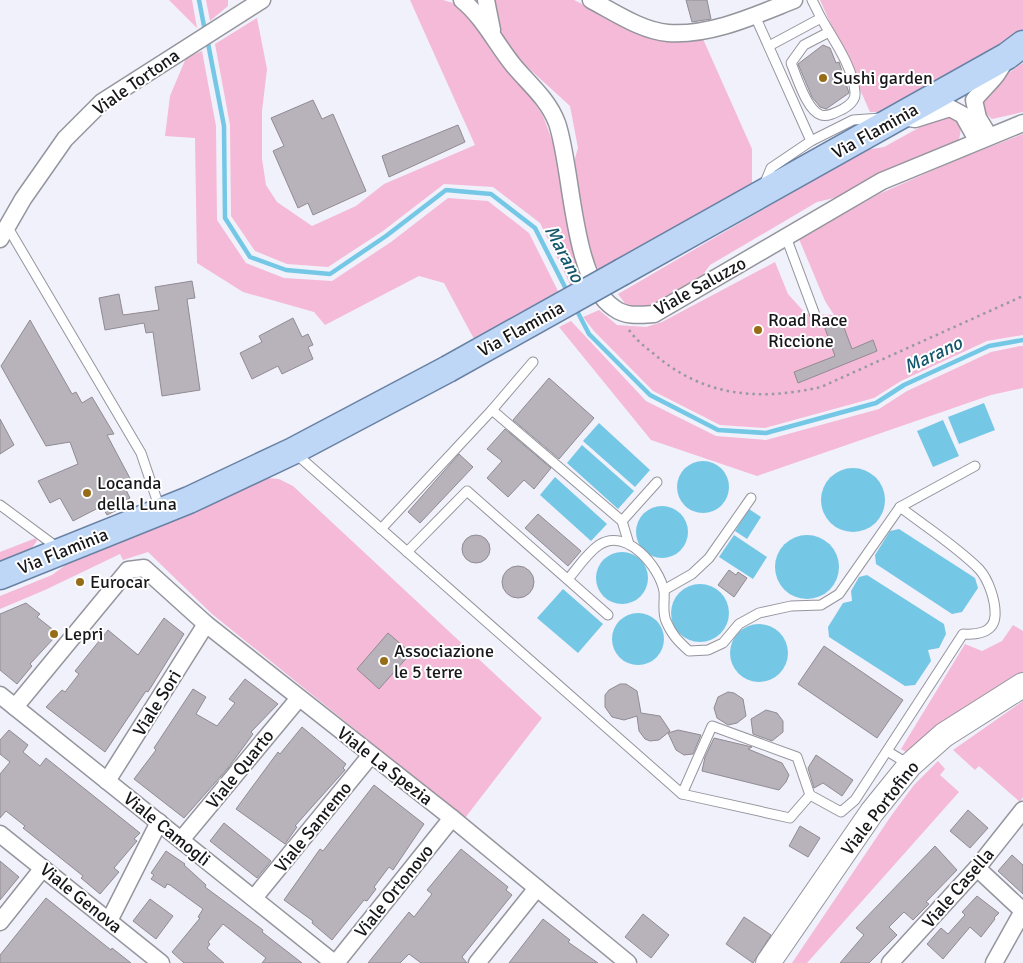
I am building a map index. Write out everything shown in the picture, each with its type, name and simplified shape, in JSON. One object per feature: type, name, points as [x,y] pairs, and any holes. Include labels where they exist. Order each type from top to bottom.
[{"type":"main road","name":"Via Flaminia","points":[[0,576],[161,511],[293,451],[448,369],[758,197],[898,119],[1015,50]]},
{"type":"street","name":"Viale Tortona","points":[[4,233],[23,199],[65,139],[102,102],[262,0]]},
{"type":"street","points":[[462,0],[472,8],[513,65],[546,101],[556,122],[563,145],[584,260],[600,293],[614,308]]},
{"type":"street","points":[[486,0],[492,35]]},
{"type":"street","points":[[591,0],[642,25],[668,33],[715,28],[756,16],[794,0]]},
{"type":"street","points":[[983,138],[974,100],[984,87],[999,74],[1015,50]]},
{"type":"street","points":[[898,119],[915,119],[950,108],[963,115],[983,138]]},
{"type":"street","name":"Viale Saluzzo","points":[[614,308],[634,316],[654,314],[882,181],[1023,122]]},
{"type":"street","name":"Viale La Spezia","points":[[15,707],[128,570],[144,568],[206,624],[452,818],[478,834],[537,888],[628,963]]},
{"type":"street","name":"Viale Sori","points":[[108,781],[206,624]]},
{"type":"street","name":"Viale Portofino","points":[[768,963],[792,917],[910,765],[944,735],[1023,685]]},
{"type":"street","name":"Viale Camogli","points":[[0,695],[335,963]]},
{"type":"street","name":"Viale Quarto","points":[[181,840],[299,698]]},
{"type":"street","name":"Viale Sanremo","points":[[254,898],[371,755]]},
{"type":"street","name":"Viale Casella","points":[[890,963],[977,868],[1023,810]]},
{"type":"street","name":"Viale Ortonovo","points":[[335,963],[452,818]]},
{"type":"street","points":[[109,921],[159,822]]},
{"type":"street","name":"Viale Genova","points":[[0,834],[161,963]]},
{"type":"street","points":[[0,922],[43,868]]},
{"type":"street","points":[[977,868],[1023,911],[994,963]]},
{"type":"street","points":[[477,963],[537,888]]},
{"type":"lane","points":[[791,63],[811,110],[822,116],[850,105],[856,94],[854,84],[812,0]]},
{"type":"lane","points":[[756,16],[789,96],[811,141]]},
{"type":"lane","points":[[769,49],[822,18]]},
{"type":"lane","points":[[779,71],[791,63],[804,45],[829,32]]},
{"type":"lane","points":[[758,197],[771,168],[811,141],[853,120],[875,117],[898,119]]},
{"type":"lane","points":[[4,233],[141,453],[161,511]]},
{"type":"lane","points":[[786,237],[815,314]]},
{"type":"lane","points":[[382,529],[492,410],[533,362]]},
{"type":"lane","points":[[492,410],[622,521],[629,544]]},
{"type":"lane","points":[[293,451],[682,794],[790,818],[810,795]]},
{"type":"lane","points":[[568,579],[599,545],[615,540],[629,544],[646,558],[659,576],[664,590],[665,619],[674,638],[690,651],[708,650],[722,643],[738,624],[759,613],[792,606],[821,605],[839,594],[900,507],[975,466]]},
{"type":"lane","points":[[622,521],[657,482]]},
{"type":"lane","points":[[407,552],[467,491],[608,615]]},
{"type":"lane","points":[[664,590],[692,574],[709,558],[751,498]]},
{"type":"lane","points":[[0,505],[62,551]]},
{"type":"lane","points":[[682,794],[712,726],[797,757],[810,795],[841,812],[855,800],[963,634],[976,635],[989,630],[995,620],[996,610],[993,597],[980,571],[900,507]]},
{"type":"lane","points":[[887,751],[910,765]]},
{"type":"path","points":[[614,308],[635,338],[669,368],[692,380],[716,389],[748,395],[765,395],[790,394],[821,387],[1023,296]]},
{"type":"shaded area","points":[[169,0],[192,0],[197,28]]},
{"type":"shaded area","points":[[206,0],[228,0],[228,6],[210,21]]},
{"type":"shaded area","points":[[410,0],[443,0],[463,6],[495,56],[528,93],[543,116],[555,148],[574,253],[584,280],[571,286],[540,223],[493,187],[444,184],[383,231],[328,267],[287,264],[255,251],[231,216],[230,125],[215,44],[257,18],[267,69],[262,111],[262,159],[266,185],[277,202],[312,226],[356,206],[384,184],[475,145]]},
{"type":"shaded area","points":[[491,0],[574,0],[639,32],[703,39],[752,149],[752,187],[600,273],[590,252],[574,162],[578,148],[570,106],[513,54],[497,26]]},
{"type":"shaded area","points":[[820,0],[1023,0],[1023,30],[1001,47],[886,112],[870,112]]},
{"type":"shaded area","points":[[202,51],[216,126],[217,220],[246,263],[284,278],[332,281],[391,242],[448,198],[488,201],[529,233],[559,293],[474,339],[444,283],[419,276],[325,325],[314,312],[243,292],[197,263],[195,138],[165,136],[170,96],[186,58]]},
{"type":"shaded area","points":[[1023,63],[1023,112],[992,119],[983,111],[981,100],[988,87]]},
{"type":"shaded area","points":[[942,115],[952,116],[957,122],[960,127],[958,141],[875,176],[838,197],[817,202],[710,265],[702,276],[651,307],[638,309],[627,306],[618,294],[865,150],[884,147]]},
{"type":"shaded area","points":[[1023,134],[1023,335],[987,341],[901,381],[874,398],[765,428],[720,425],[653,391],[594,331],[583,317],[599,310],[617,325],[646,327],[662,322],[775,262],[788,294],[806,314],[834,315],[825,301],[799,239],[879,194],[961,158]]},
{"type":"shaded area","points":[[571,321],[646,401],[716,436],[766,440],[879,409],[907,391],[991,352],[1020,346],[1023,346],[1023,388],[991,395],[757,476],[651,440],[559,327]]},
{"type":"shaded area","points":[[267,478],[279,479],[293,486],[542,718],[465,818],[212,614],[148,552],[123,560],[120,554],[0,609],[0,596],[52,575],[67,564]]},
{"type":"shaded area","points":[[36,538],[37,541],[31,549],[0,562],[0,552]]},
{"type":"shaded area","points":[[1013,625],[1023,631],[1023,674],[909,754],[901,749],[965,644],[982,651],[1002,641]]},
{"type":"shaded area","points":[[1023,701],[1023,797],[1020,802],[979,766],[975,770],[953,750]]},
{"type":"shaded area","points":[[938,761],[945,769],[940,775],[959,792],[807,963],[792,963],[891,816],[914,785]]},
{"type":"water","points":[[984,403],[995,430],[959,444],[948,417]]},
{"type":"water","points":[[943,420],[959,456],[933,467],[917,431]]},
{"type":"water","points":[[599,423],[650,470],[635,487],[583,441]]},
{"type":"water","points":[[582,445],[634,491],[618,509],[567,463]]},
{"type":"water","points":[[703,461],[713,463],[721,469],[727,477],[729,487],[727,497],[721,505],[713,511],[703,513],[693,511],[685,505],[679,497],[677,487],[679,477],[685,469],[693,463]]},
{"type":"water","points":[[847,468],[859,468],[876,477],[883,488],[885,500],[883,512],[876,523],[859,532],[847,532],[835,527],[826,518],[821,506],[821,494],[826,482],[835,473]]},
{"type":"water","points":[[555,477],[607,524],[591,541],[540,495]]},
{"type":"water","points":[[662,506],[672,508],[680,514],[686,522],[688,532],[686,542],[680,550],[672,556],[662,558],[652,556],[644,550],[638,542],[636,532],[638,522],[644,514],[652,508]]},
{"type":"water","points":[[749,509],[761,517],[747,539],[735,531]]},
{"type":"water","points":[[899,529],[975,578],[978,588],[962,612],[952,614],[876,564],[875,555],[890,531]]},
{"type":"water","points":[[734,535],[767,557],[753,579],[719,557]]},
{"type":"water","points":[[801,535],[813,535],[830,544],[837,555],[839,567],[837,579],[830,590],[813,599],[801,599],[789,594],[780,585],[775,573],[775,561],[780,549],[789,540]]},
{"type":"water","points":[[622,552],[632,554],[640,560],[646,568],[648,578],[646,588],[640,596],[632,602],[622,604],[612,602],[604,596],[598,588],[596,578],[598,568],[604,560],[612,554]]},
{"type":"water","points":[[867,575],[944,624],[946,634],[939,648],[928,650],[931,661],[915,685],[905,686],[829,637],[828,627],[843,603],[852,601],[851,591],[859,577]]},
{"type":"water","points":[[694,584],[706,584],[721,592],[729,607],[729,619],[721,634],[706,642],[694,642],[679,634],[671,619],[671,607],[679,592]]},
{"type":"water","points":[[563,589],[603,624],[578,653],[537,618]]},
{"type":"water","points":[[638,613],[648,615],[656,621],[662,629],[664,639],[662,649],[656,657],[648,663],[638,665],[628,663],[620,657],[614,649],[612,639],[614,629],[620,621],[628,615]]},
{"type":"water","points":[[759,624],[770,626],[780,632],[786,642],[788,653],[786,664],[780,674],[770,680],[759,682],[748,680],[738,674],[732,664],[730,653],[732,642],[738,632],[748,626]]},
{"type":"building","points":[[686,0],[707,0],[711,19],[692,22]]},
{"type":"building","name":"Sushi garden","points":[[823,45],[830,48],[836,63],[839,62],[849,93],[826,109],[820,107],[812,97],[798,64]]},
{"type":"building","points":[[313,100],[322,119],[333,114],[366,191],[313,215],[308,203],[298,208],[273,151],[284,146],[271,118]]},
{"type":"building","points":[[458,125],[465,142],[389,177],[382,156]]},
{"type":"building","points":[[192,281],[195,298],[187,299],[200,390],[162,396],[153,332],[146,333],[144,323],[105,330],[99,298],[119,294],[123,315],[159,310],[155,287]]},
{"type":"building","points":[[840,317],[852,349],[873,340],[877,351],[798,383],[794,372],[835,356],[823,323]]},
{"type":"building","points":[[293,318],[302,337],[308,334],[313,345],[308,347],[313,359],[282,374],[278,366],[252,379],[240,353],[262,342],[259,336]]},
{"type":"building","points":[[30,320],[72,394],[76,392],[82,403],[92,397],[114,434],[107,435],[133,484],[125,488],[130,498],[123,502],[125,506],[107,515],[102,506],[73,521],[60,498],[50,503],[38,481],[78,464],[70,442],[46,446],[1,366]]},
{"type":"building","points":[[549,378],[594,418],[559,459],[513,420]]},
{"type":"building","points":[[0,419],[14,445],[0,454]]},
{"type":"building","points":[[505,429],[551,468],[534,489],[524,480],[508,497],[487,478],[502,461],[487,449]]},
{"type":"building","points":[[459,454],[473,467],[420,523],[408,512]]},
{"type":"building","points":[[538,514],[581,551],[568,566],[525,528]]},
{"type":"building","points":[[476,535],[486,539],[490,549],[486,559],[476,563],[466,559],[462,549],[466,539]]},
{"type":"building","points":[[518,566],[524,567],[529,571],[533,576],[533,588],[529,593],[524,597],[518,598],[512,597],[507,593],[503,588],[502,582],[503,576],[507,571],[512,567]]},
{"type":"building","points":[[729,570],[736,575],[738,572],[747,578],[734,597],[718,585]]},
{"type":"building","points":[[26,603],[40,614],[37,617],[56,632],[52,637],[54,638],[30,664],[32,666],[17,684],[0,670],[0,614]]},
{"type":"building","points":[[164,618],[184,634],[148,692],[146,691],[105,752],[46,707],[62,690],[65,692],[79,674],[75,671],[108,630],[138,655]]},
{"type":"building","name":"Associazione le 5 terre","points":[[388,633],[411,653],[379,689],[357,669]]},
{"type":"building","points":[[824,646],[903,700],[877,738],[798,684]]},
{"type":"building","points":[[245,679],[278,704],[251,732],[253,734],[228,768],[184,818],[134,779],[156,750],[154,748],[193,689],[206,697],[196,714],[217,726],[235,703],[229,699]]},
{"type":"building","points":[[620,684],[626,684],[637,691],[641,713],[660,716],[670,731],[659,740],[650,741],[645,739],[639,731],[637,716],[624,720],[612,717],[605,707],[605,695],[609,690]]},
{"type":"building","points":[[728,692],[734,693],[743,699],[746,716],[737,723],[728,725],[717,718],[714,708],[718,697]]},
{"type":"building","points":[[766,710],[777,713],[783,721],[783,732],[772,741],[753,734],[751,719]]},
{"type":"building","points":[[302,727],[346,764],[343,768],[345,770],[295,826],[297,827],[285,844],[236,809],[278,752],[280,754]]},
{"type":"building","points":[[9,730],[28,745],[23,752],[40,766],[46,758],[140,833],[134,839],[137,841],[114,868],[119,872],[100,894],[81,878],[83,876],[23,828],[25,826],[6,811],[0,818],[0,774],[10,762],[0,754],[0,740]]},
{"type":"building","points":[[678,730],[701,735],[693,754],[684,755],[676,750],[668,733]]},
{"type":"building","points":[[714,738],[752,747],[748,749],[782,763],[789,775],[786,782],[779,790],[702,771],[705,757]]},
{"type":"building","points":[[816,755],[853,780],[842,796],[823,783],[814,788],[808,768]]},
{"type":"building","points":[[374,785],[424,824],[393,870],[389,867],[374,887],[376,889],[367,901],[364,900],[332,940],[312,923],[313,921],[284,900],[320,849],[323,851]]},
{"type":"building","points":[[968,810],[988,828],[970,848],[950,831]]},
{"type":"building","points":[[224,823],[271,861],[257,878],[210,841]]},
{"type":"building","points":[[800,826],[820,838],[808,857],[789,846]]},
{"type":"building","points":[[935,846],[957,870],[926,902],[929,904],[913,920],[904,912],[889,927],[897,935],[869,963],[840,963],[864,935],[856,928]]},
{"type":"building","points":[[461,849],[508,887],[506,890],[512,895],[462,957],[467,963],[421,963],[409,954],[400,963],[368,963],[409,912],[414,917],[432,894],[427,890]]},
{"type":"building","points":[[166,851],[185,864],[206,885],[205,887],[263,930],[262,932],[302,963],[262,963],[266,958],[223,924],[208,942],[210,944],[207,948],[224,963],[184,963],[172,952],[200,918],[198,917],[203,909],[170,885],[167,884],[165,888],[151,879],[154,875],[151,873]]},
{"type":"building","points":[[1012,855],[1023,865],[1023,894],[998,871]]},
{"type":"building","points":[[0,861],[19,877],[0,900]]},
{"type":"building","points":[[977,896],[999,913],[981,937],[970,927],[943,959],[927,944],[941,928],[948,934],[965,915],[962,912]]},
{"type":"building","points":[[46,898],[111,950],[112,948],[131,963],[0,963],[0,955]]},
{"type":"building","points":[[150,899],[173,916],[156,939],[133,921]]},
{"type":"building","points":[[643,914],[669,935],[651,958],[625,937]]},
{"type":"building","points":[[744,917],[771,935],[753,963],[726,944]]},
{"type":"building","points":[[543,919],[570,940],[568,942],[598,963],[509,963]]},
{"type":"waterway","name":"Marano","points":[[199,0],[205,31]]},
{"type":"waterway","name":"Marano","points":[[207,38],[224,126],[225,218],[250,257],[286,270],[330,274],[386,236],[446,190],[491,194],[535,228],[568,293]]},
{"type":"waterway","name":"Marano","points":[[575,307],[589,334],[650,395],[718,430],[766,433],[876,403],[904,385],[989,346],[1023,340]]},
{"type":"place","name":"Sushi garden","points":[[823,78]]},
{"type":"place","name":"Road Race Riccione","points":[[758,330]]},
{"type":"place","name":"Locanda della Luna","points":[[87,493]]},
{"type":"place","name":"Eurocar","points":[[80,582]]},
{"type":"place","name":"Lepri","points":[[54,634]]},
{"type":"place","name":"Associazione le 5 terre","points":[[384,661]]}]
